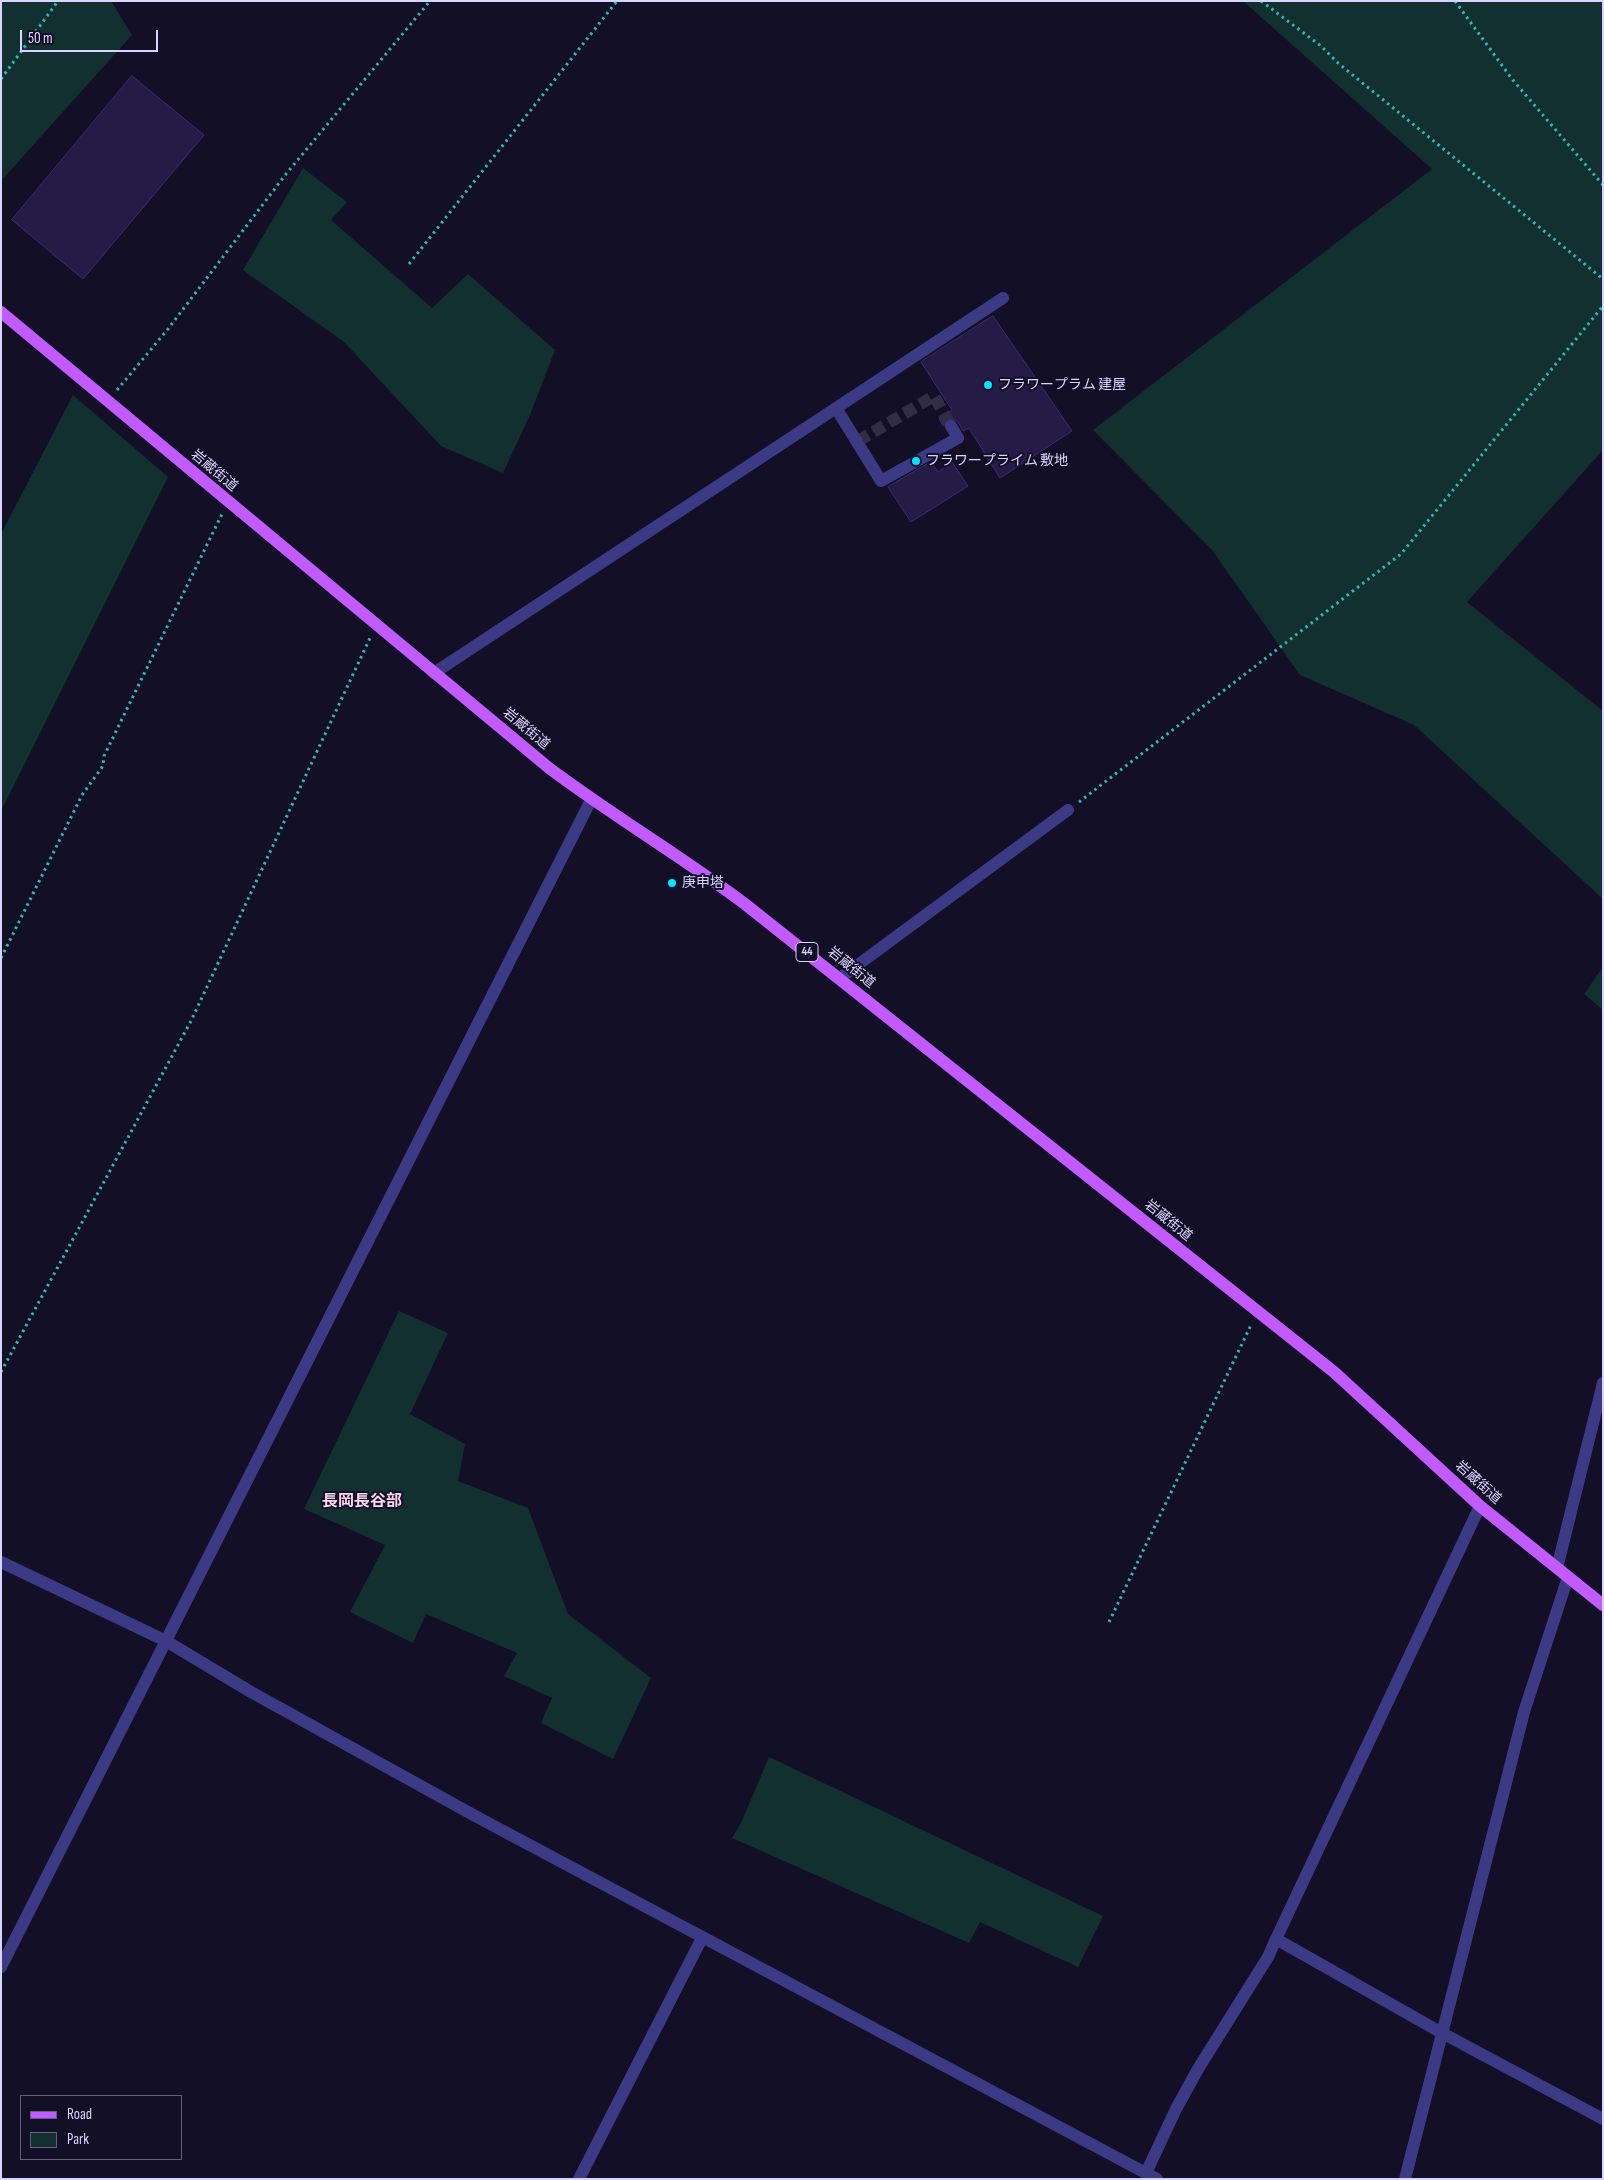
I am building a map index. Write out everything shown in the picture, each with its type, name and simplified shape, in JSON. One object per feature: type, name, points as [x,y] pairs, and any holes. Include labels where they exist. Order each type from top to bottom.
[{"type":"main road","name":"岩蔵街道","points":[[1,312],[107,402],[591,800],[712,879],[840,978],[1340,1377],[1480,1506],[1603,1605]]},
{"type":"street","points":[[434,672],[1003,298]]},
{"type":"street","points":[[836,408],[881,481],[958,438],[951,426]]},
{"type":"street","points":[[1,1967],[591,800]]},
{"type":"street","points":[[840,978],[1068,810]]},
{"type":"street","points":[[1557,1568],[1603,1383]]},
{"type":"street","points":[[1,1562],[166,1641],[250,1692],[702,1938],[1151,2176],[1190,2083],[1268,1957],[1480,1506]]},
{"type":"street","points":[[1405,2179],[1524,1712],[1568,1577]]},
{"type":"street","points":[[580,2179],[702,1938]]},
{"type":"street","points":[[1276,1939],[1442,2033],[1603,2119]]},
{"type":"path","points":[[1,79],[58,1]]},
{"type":"path","points":[[107,402],[168,329],[286,174],[430,1]]},
{"type":"path","points":[[409,264],[617,1]]},
{"type":"path","points":[[1261,1],[1321,46],[1338,63],[1603,279]]},
{"type":"path","points":[[1454,1],[1512,79],[1603,185]]},
{"type":"path","points":[[1068,810],[1401,554],[1603,306]]},
{"type":"path","points":[[1,958],[82,795],[103,766],[104,756],[228,502]]},
{"type":"path","points":[[1,1372],[191,1021],[377,625]]},
{"type":"path","points":[[1109,1622],[1258,1312]]},
{"type":"green space","points":[[1,1],[111,1],[132,35],[1,181]]},
{"type":"green space","points":[[1243,1],[1603,1],[1603,450],[1467,602],[1603,711],[1603,899],[1414,725],[1300,675],[1212,550],[1093,430],[1432,169]]},
{"type":"green space","points":[[303,168],[347,202],[331,220],[432,308],[468,274],[555,350],[530,415],[503,473],[441,446],[344,342],[243,270]]},
{"type":"green space","points":[[73,395],[168,477],[1,811],[1,534]]},
{"type":"green space","points":[[1603,967],[1603,1010],[1584,994]]},
{"type":"green space","points":[[399,1311],[448,1333],[410,1414],[465,1444],[458,1481],[528,1508],[568,1614],[651,1678],[613,1759],[541,1723],[552,1698],[504,1676],[517,1653],[426,1614],[413,1643],[350,1612],[385,1545],[304,1509]]},
{"type":"green space","points":[[769,1757],[1103,1916],[1078,1967],[980,1922],[969,1943],[732,1838],[741,1823]]},
{"type":"building","points":[[132,76],[204,135],[83,279],[12,220]]},
{"type":"building","name":"フラワープラム 建屋","points":[[993,316],[1072,431],[1000,478],[969,428],[963,431],[958,422],[951,418],[947,419],[943,426],[939,419],[952,410],[921,362]]},
{"type":"building","points":[[931,462],[938,472],[952,462],[968,486],[911,522],[888,487]]},
{"type":"tunnel","points":[[858,441],[934,396],[951,426]]},
{"type":"place","name":"フラワープラム 建屋","points":[[988,385]]},
{"type":"place","name":"フラワープライム 敷地","points":[[916,461]]},
{"type":"place","name":"庚申塔","points":[[672,883]]},
{"type":"district","name":"長岡長谷部","points":[[362,1502]]}]
